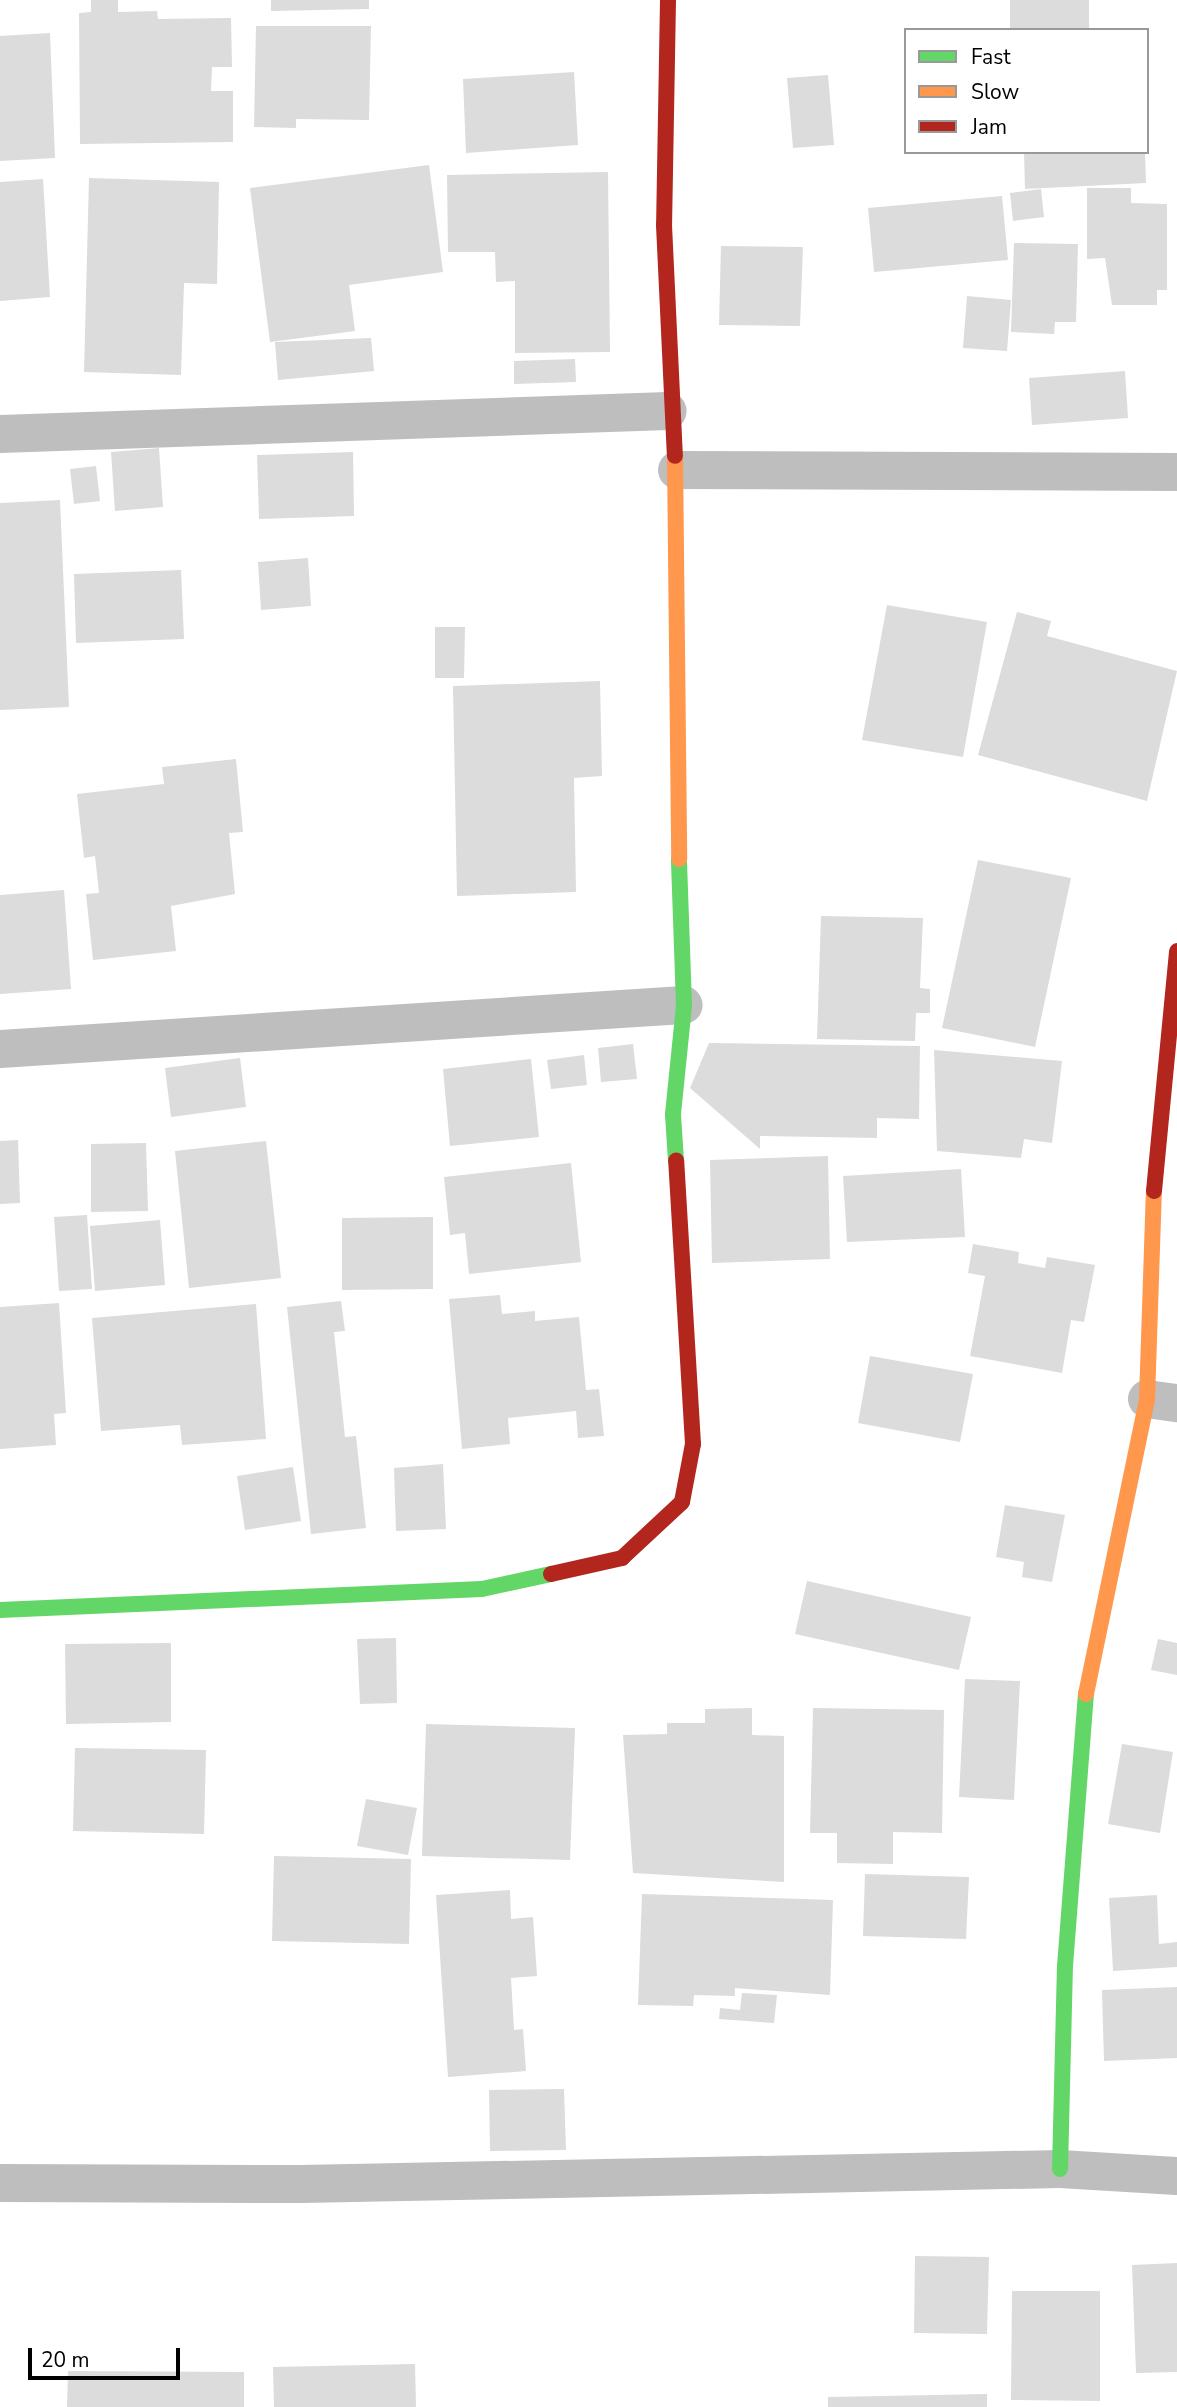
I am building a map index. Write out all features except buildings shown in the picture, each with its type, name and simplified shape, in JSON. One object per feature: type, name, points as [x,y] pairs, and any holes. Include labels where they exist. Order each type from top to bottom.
[{"type":"street","points":[[0,1610],[482,1589],[622,1558],[659,1530],[682,1502],[693,1444],[673,1114],[684,1005],[673,664],[677,470],[668,411],[668,0]]},
{"type":"street","points":[[0,434],[668,411]]},
{"type":"street","points":[[677,470],[1177,472]]},
{"type":"street","points":[[1060,2169],[1065,1966],[1084,1704],[1162,1401],[1153,1198],[1177,951]]},
{"type":"street","points":[[0,1049],[684,1005]]},
{"type":"street","points":[[0,2183],[301,2184],[1060,2169],[1177,2176]]},
{"type":"traffic: fast","points":[[676,1161],[673,1114],[684,1005],[679,859]]},
{"type":"traffic: fast","points":[[0,1610],[482,1589],[551,1574]]},
{"type":"traffic: fast","points":[[1060,2169],[1065,1966],[1086,1694]]},
{"type":"traffic: slow","points":[[675,456],[679,859]]},
{"type":"traffic: slow","points":[[1086,1694],[1147,1399],[1154,1191]]},
{"type":"traffic: jam","points":[[668,0],[664,225],[675,456]]},
{"type":"traffic: jam","points":[[1154,1191],[1177,951]]},
{"type":"traffic: jam","points":[[551,1574],[622,1558],[682,1502],[693,1444],[676,1161]]}]
